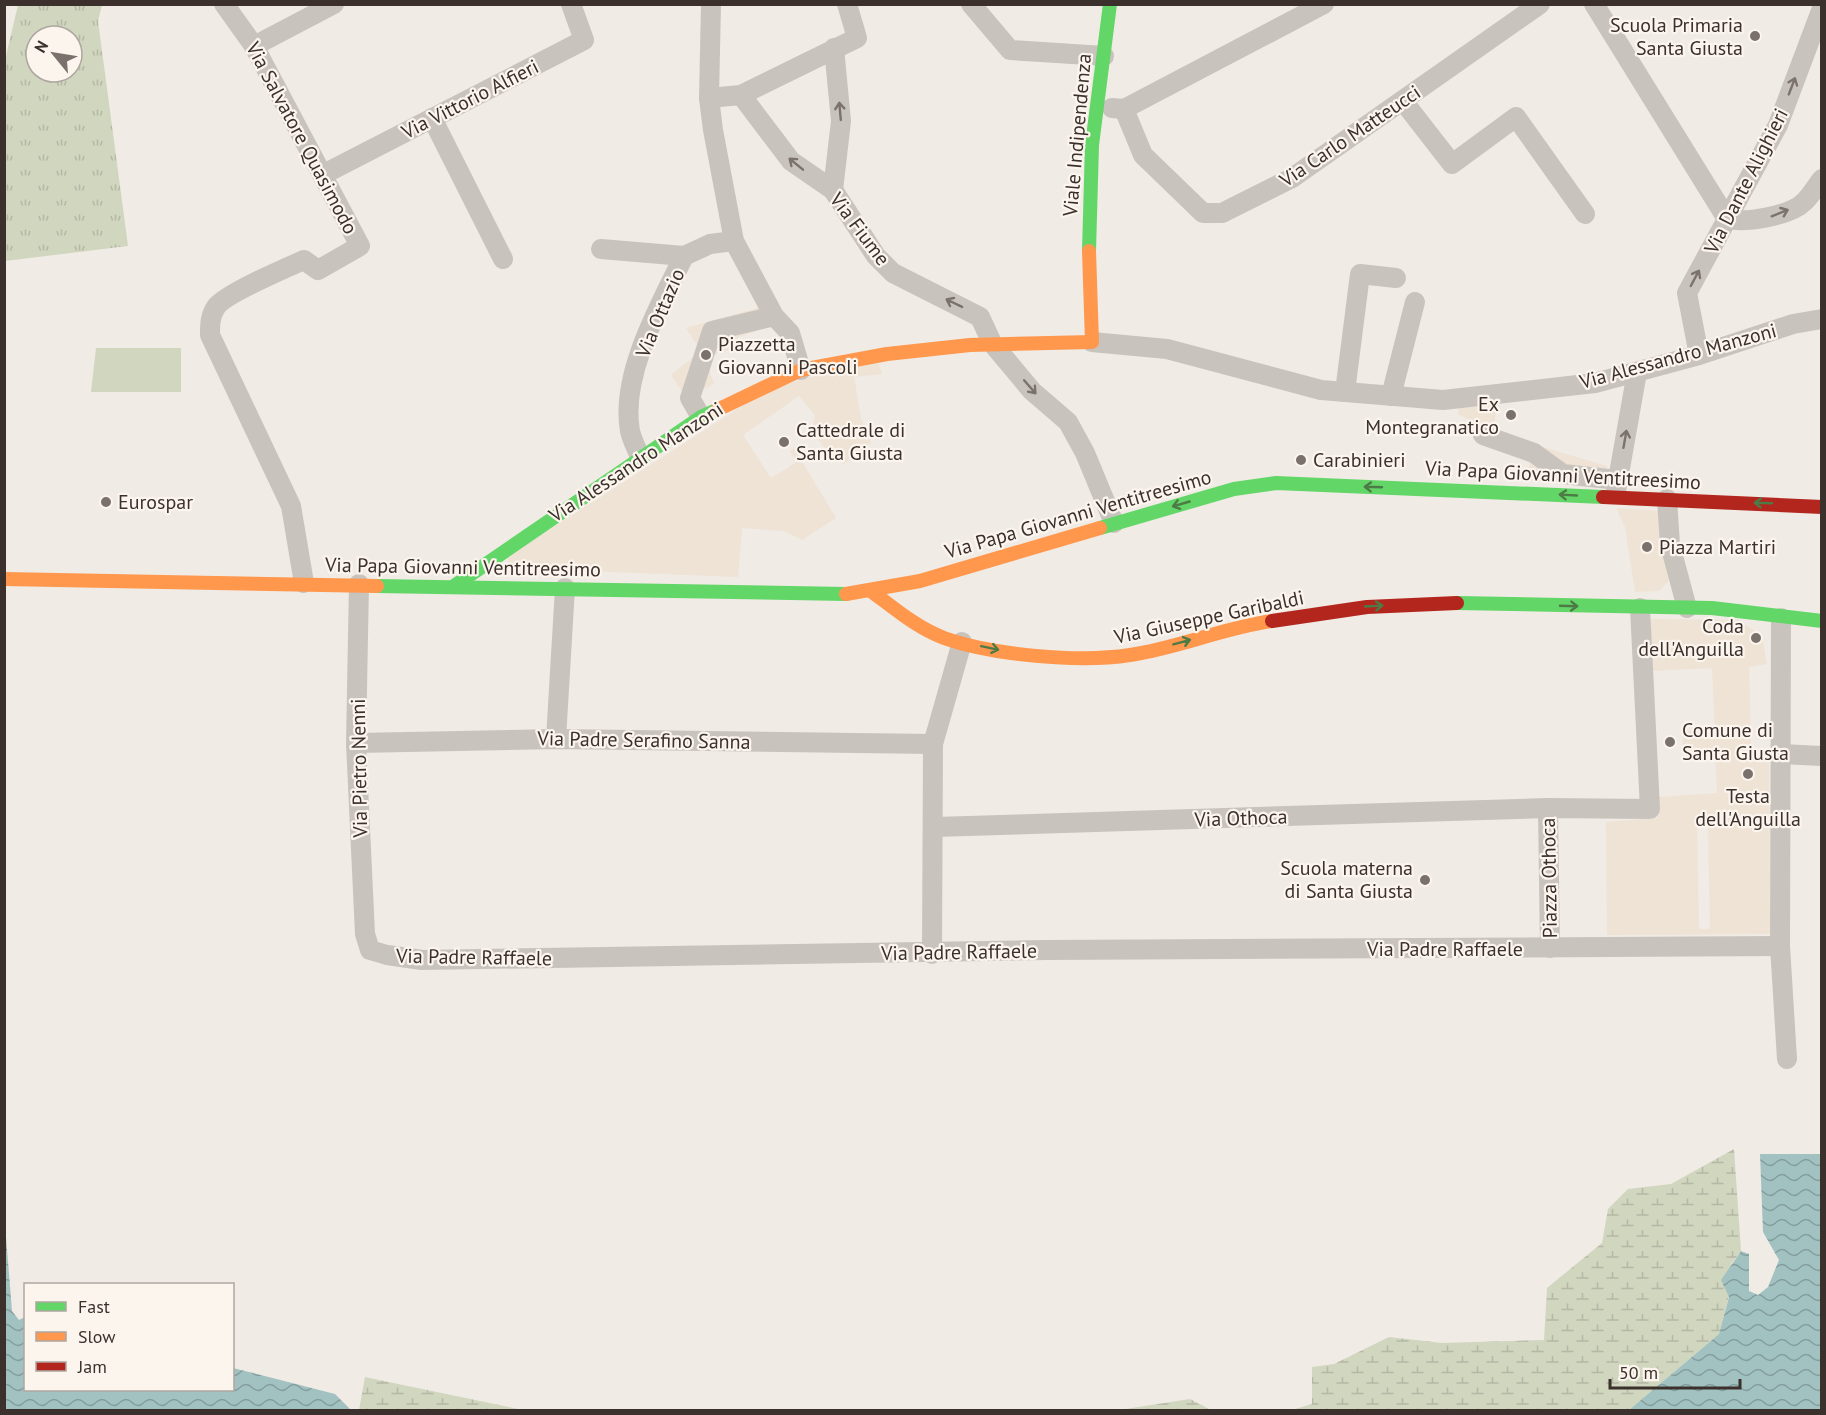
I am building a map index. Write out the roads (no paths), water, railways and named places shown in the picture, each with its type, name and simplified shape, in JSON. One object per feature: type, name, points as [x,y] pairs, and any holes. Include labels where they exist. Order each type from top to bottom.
[{"type":"main road","name":"Viale Indipendenza","points":[[1092,342],[1088,215],[1097,106],[1110,4]]},
{"type":"main road","name":"Via Alessandro Manzoni","points":[[454,586],[701,417],[801,370],[887,354],[992,343],[1092,342]]},
{"type":"main road","name":"Via Papa Giovanni Ventitreesimo","points":[[4,579],[847,594],[920,580],[1234,489],[1276,483],[1616,488],[1667,499],[1821,507]]},
{"type":"main road","points":[[915,623],[911,600],[920,580]]},
{"type":"main road","name":"Via Giuseppe Garibaldi","points":[[871,591],[915,623],[944,638],[1003,651],[1082,660],[1131,655],[1249,624],[1367,607],[1475,602],[1640,608],[1712,608],[1821,621]]},
{"type":"street","name":"Via Salvatore Quasimodo","points":[[224,4],[254,46],[360,246],[318,270],[304,260],[283,270],[217,305],[210,320],[210,335],[291,506],[304,584]]},
{"type":"street","points":[[254,46],[334,4]]},
{"type":"street","name":"Via Vittorio Alfieri","points":[[322,175],[584,40],[571,4]]},
{"type":"street","points":[[711,4],[709,98],[712,130],[734,241],[774,316],[790,333],[801,370]]},
{"type":"street","points":[[709,98],[741,95],[857,38],[847,4]]},
{"type":"street","points":[[971,4],[1010,50],[1104,56]]},
{"type":"street","points":[[1097,106],[1124,109],[1324,4]]},
{"type":"street","name":"Via Carlo Matteucci","points":[[1124,109],[1143,155],[1203,213],[1222,213],[1292,178],[1540,4]]},
{"type":"street","points":[[1594,4],[1727,219],[1742,223],[1768,218],[1803,204],[1821,179]]},
{"type":"street","name":"Via Dante Alighieri","points":[[1699,355],[1687,293],[1778,125],[1821,8]]},
{"type":"street","points":[[833,190],[841,121],[834,48]]},
{"type":"street","name":"Via Fiume","points":[[741,95],[791,161],[833,190],[876,256],[893,273],[980,317],[992,343],[1032,391],[1068,422],[1085,453],[1114,523]]},
{"type":"street","points":[[1403,101],[1452,164],[1516,117],[1585,214]]},
{"type":"street","points":[[432,118],[503,259]]},
{"type":"street","name":"Via Ottazio","points":[[640,457],[630,431],[630,394],[646,335],[684,256],[710,244],[734,241]]},
{"type":"street","points":[[601,249],[684,256]]},
{"type":"street","points":[[1345,392],[1360,274],[1396,278]]},
{"type":"street","points":[[1391,396],[1415,302]]},
{"type":"street","points":[[701,417],[690,398],[712,331],[774,316]]},
{"type":"street","name":"Via Alessandro Manzoni","points":[[1092,342],[1167,349],[1321,390],[1443,400],[1595,384],[1699,355],[1794,324],[1821,319]]},
{"type":"street","points":[[1483,435],[1534,453],[1563,474],[1616,488],[1637,372]]},
{"type":"street","points":[[1667,499],[1670,545],[1688,608]]},
{"type":"street","name":"Via Pietro Nenni","points":[[359,584],[356,743],[365,934],[370,950]]},
{"type":"street","points":[[556,739],[565,588]]},
{"type":"street","name":"Piazza Othoca","points":[[1640,608],[1650,809],[1548,808],[1550,948],[1780,946]]},
{"type":"street","points":[[1781,618],[1780,946],[1786,1059]]},
{"type":"street","points":[[932,954],[933,744],[962,642]]},
{"type":"street","name":"Via Padre Serafino Sanna","points":[[356,743],[556,739],[933,744]]},
{"type":"street","points":[[1781,754],[1821,756]]},
{"type":"street","name":"Via Othoca","points":[[934,827],[1548,808]]},
{"type":"street","name":"Via Padre Raffaele","points":[[370,950],[387,956],[422,960],[932,954],[1059,950],[1550,948]]},
{"type":"water","points":[[1760,1154],[1821,1154],[1821,1410],[1629,1410],[1719,1334],[1729,1297],[1721,1280],[1741,1251],[1749,1254],[1749,1291],[1758,1295],[1768,1287],[1779,1260],[1763,1232]]},
{"type":"water","points":[[5,1224],[12,1311],[19,1320],[24,1318],[24,1391],[234,1391],[234,1368],[335,1394],[351,1410],[5,1410]]},
{"type":"place","name":"Scuola Primaria Santa Giusta","points":[[1755,36]]},
{"type":"place","name":"Piazzetta Giovanni Pascoli","points":[[706,355]]},
{"type":"place","name":"Ex Montegranatico","points":[[1511,415]]},
{"type":"place","name":"Cattedrale di Santa Giusta","points":[[784,442]]},
{"type":"place","name":"Carabinieri","points":[[1301,460]]},
{"type":"place","name":"Eurospar","points":[[106,502]]},
{"type":"place","name":"Piazza Martiri","points":[[1647,547]]},
{"type":"place","name":"Coda dell'Anguilla","points":[[1756,638]]},
{"type":"place","name":"Comune di Santa Giusta","points":[[1670,742]]},
{"type":"place","name":"Testa dell'Anguilla","points":[[1748,774]]},
{"type":"place","name":"Scuola materna di Santa Giusta","points":[[1425,880]]}]
